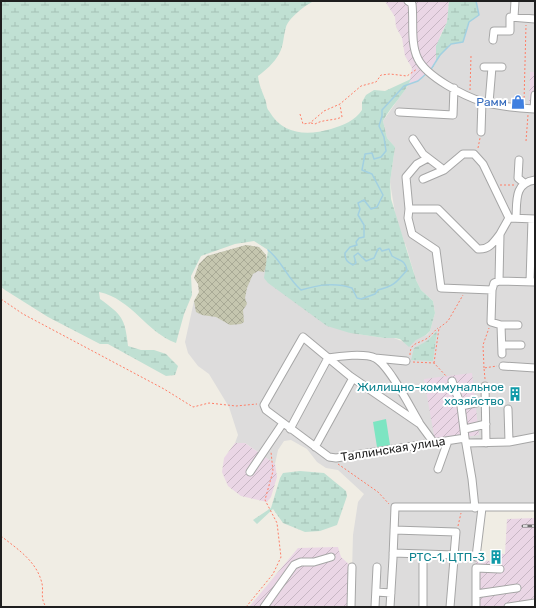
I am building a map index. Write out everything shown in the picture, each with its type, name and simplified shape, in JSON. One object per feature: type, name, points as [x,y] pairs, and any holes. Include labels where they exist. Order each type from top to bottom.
[{"type":"street","points":[[514,17],[516,1]]},
{"type":"street","points":[[411,2],[415,49],[422,65],[432,74],[469,96],[486,102],[530,109],[535,95]]},
{"type":"street","points":[[510,39],[510,17],[535,19]]},
{"type":"street","points":[[494,40],[494,31],[510,31]]},
{"type":"street","points":[[484,67],[502,67]]},
{"type":"street","points":[[481,132],[492,67]]},
{"type":"street","points":[[399,112],[453,115],[454,88]]},
{"type":"street","points":[[413,139],[423,154],[444,170]]},
{"type":"street","points":[[423,178],[444,170],[463,154],[474,154],[483,164],[512,218]]},
{"type":"street","points":[[428,158],[417,164],[406,177],[409,208],[408,218],[412,234],[436,250],[441,288],[492,290]]},
{"type":"street","points":[[519,160],[518,178],[522,184]]},
{"type":"street","points":[[409,208],[438,209],[478,249],[484,250],[489,247],[512,218],[518,192],[522,184],[535,180]]},
{"type":"street","points":[[512,218],[533,219],[533,282],[500,281],[494,283],[492,290],[491,322],[501,325],[518,325]]},
{"type":"street","points":[[500,234],[500,281]]},
{"type":"street","points":[[501,325],[503,345],[502,354]]},
{"type":"street","points":[[264,405],[303,337],[353,378],[420,424]]},
{"type":"street","points":[[503,345],[520,345]]},
{"type":"street","points":[[290,428],[328,358],[344,354],[406,361]]},
{"type":"street","points":[[375,358],[392,376],[420,424],[434,443]]},
{"type":"street","points":[[503,366],[535,368]]},
{"type":"street","points":[[315,447],[353,378]]},
{"type":"street","points":[[452,381],[461,406],[478,508],[476,557]]},
{"type":"street","points":[[485,386],[486,443]]},
{"type":"street","points":[[461,406],[485,401]]},
{"type":"street","name":"Таллинская улица","points":[[264,405],[266,410],[315,447],[329,457],[336,458],[448,441],[466,440],[486,443],[509,442],[535,437]]},
{"type":"street","points":[[508,409],[509,442]]},
{"type":"street","points":[[250,472],[283,423]]},
{"type":"street","points":[[465,430],[486,424]]},
{"type":"street","points":[[438,469],[448,441]]},
{"type":"street","points":[[390,607],[395,506],[461,508],[535,507]]},
{"type":"street","points":[[394,530],[456,532],[450,607]]},
{"type":"street","points":[[393,556],[454,557]]},
{"type":"street","points":[[264,607],[294,565],[301,562],[314,562],[331,557]]},
{"type":"street","points":[[423,562],[423,607]]},
{"type":"street","points":[[351,607],[352,567]]},
{"type":"street","points":[[375,607],[377,567]]},
{"type":"street","points":[[476,607],[476,568],[500,569]]},
{"type":"street","points":[[476,594],[517,588]]},
{"type":"street","points":[[376,592],[391,593]]},
{"type":"street","points":[[508,607],[535,603]]},
{"type":"path","points":[[526,18],[530,109],[526,141]]},
{"type":"path","points":[[469,96],[471,56]]},
{"type":"path","points":[[310,123],[324,111],[340,104],[361,86],[376,82],[381,75],[390,74],[407,76],[422,65]]},
{"type":"path","points":[[300,114],[303,124],[315,124],[322,120],[335,120],[342,117],[340,104]]},
{"type":"path","points":[[494,186],[522,184]]},
{"type":"path","points":[[406,361],[410,356],[410,347],[427,338],[448,320],[466,289]]},
{"type":"path","points":[[1,299],[23,314],[174,395],[193,407],[208,403],[236,406],[250,404],[264,405]]},
{"type":"path","points":[[485,386],[482,345],[491,322]]},
{"type":"path","points":[[434,363],[439,328]]},
{"type":"path","points":[[406,361],[434,363],[452,381]]},
{"type":"path","points":[[484,368],[503,366]]},
{"type":"path","points":[[246,607],[273,574],[281,557],[277,523],[268,508],[265,497],[273,471],[270,442]]},
{"type":"path","points":[[329,457],[378,492],[388,504],[395,506]]},
{"type":"path","points":[[456,532],[461,508]]},
{"type":"path","points":[[1,536],[34,565],[42,581],[42,600],[46,607]]},
{"type":"shaded area","points":[[385,1],[449,1],[447,22],[440,36],[436,53],[436,61],[433,68],[418,81],[409,84],[412,68],[405,56],[402,38],[396,27],[395,17]]},
{"type":"shaded area","points":[[476,1],[535,1],[535,507],[482,508],[476,557],[476,607],[351,607],[353,535],[358,502],[364,494],[338,470],[326,468],[317,462],[307,449],[291,440],[284,441],[278,450],[275,464],[245,443],[235,443],[238,435],[229,407],[209,374],[198,366],[188,353],[185,342],[194,301],[199,293],[198,284],[194,278],[199,264],[207,256],[246,245],[259,247],[266,255],[267,263],[350,333],[394,338],[404,342],[427,335],[430,331],[435,313],[433,301],[421,290],[416,280],[396,219],[390,182],[395,147],[387,138],[383,121],[409,84],[425,76],[433,68],[440,55],[451,44],[463,42],[469,22],[478,9],[475,4]]},
{"type":"shaded area","points":[[530,72],[535,72],[535,105],[529,105]]},
{"type":"shaded area","points":[[246,245],[259,247],[266,255],[267,263],[264,272],[258,271],[253,274],[247,288],[245,298],[247,304],[243,310],[244,322],[241,324],[230,325],[216,317],[202,315],[196,312],[194,301],[199,292],[198,284],[194,278],[199,264],[207,256]]},
{"type":"shaded area","points":[[472,373],[479,435],[435,441],[424,379]]},
{"type":"shaded area","points":[[235,443],[245,443],[275,464],[277,477],[271,497],[267,502],[241,496],[228,486],[222,472],[224,458]]},
{"type":"shaded area","points":[[535,518],[535,607],[480,607],[479,604],[476,603],[476,560],[490,561],[491,553],[505,554],[507,519]]},
{"type":"shaded area","points":[[338,547],[341,557],[352,567],[351,607],[249,607],[298,548]]},
{"type":"green space","points":[[1,1],[315,1],[303,8],[290,20],[286,27],[279,54],[270,66],[258,76],[267,108],[281,125],[288,129],[296,132],[313,133],[331,129],[352,120],[362,110],[362,102],[366,95],[374,90],[385,91],[411,79],[383,121],[387,138],[395,147],[390,182],[391,199],[416,280],[421,290],[433,301],[435,313],[430,331],[426,335],[416,340],[409,347],[400,339],[350,333],[327,326],[268,283],[264,278],[268,250],[254,241],[235,244],[201,256],[191,276],[192,295],[184,314],[176,343],[165,338],[121,301],[99,292],[100,299],[118,314],[124,323],[128,346],[141,350],[154,350],[166,354],[178,366],[175,375],[166,376],[108,344],[100,344],[48,317],[1,287]]},
{"type":"green space","points":[[449,1],[476,1],[479,15],[469,22],[463,42],[450,44],[436,61],[436,46],[447,22]]},
{"type":"green space","points":[[437,331],[433,361],[411,360],[414,348],[427,341]]},
{"type":"green space","points":[[386,419],[390,445],[377,447],[373,422]]},
{"type":"green space","points":[[300,471],[324,473],[346,491],[347,496],[337,525],[320,531],[305,532],[283,523],[273,509],[257,524],[253,520],[271,508],[280,478],[283,473]]},
{"type":"waterway","points":[[430,71],[440,55],[451,44],[463,42],[469,22],[479,15],[476,1]]},
{"type":"waterway","points":[[268,250],[273,254],[301,290],[320,286],[346,286],[352,288],[357,298],[361,299],[375,294],[378,290],[388,287],[400,278],[407,270],[406,266],[403,262],[392,256],[389,249],[382,251],[380,248],[378,249],[374,258],[366,261],[358,253],[354,256],[356,263],[353,265],[349,263],[345,257],[345,253],[350,247],[357,245],[356,242],[359,238],[364,237],[364,225],[358,215],[360,209],[358,203],[364,200],[371,209],[377,207],[383,195],[372,174],[362,170],[365,154],[372,153],[374,159],[381,157],[386,151],[384,137],[379,126],[382,110],[404,86],[418,81],[426,74]]},
{"type":"railway","points":[[523,526],[535,526]]},
{"type":"place","name":"Рамм","points":[[518,102]]},
{"type":"place","name":"Жилищно-коммунальное хозяйство","points":[[515,394]]},
{"type":"place","name":"РТС-1, ЦТП-3","points":[[496,557]]}]
